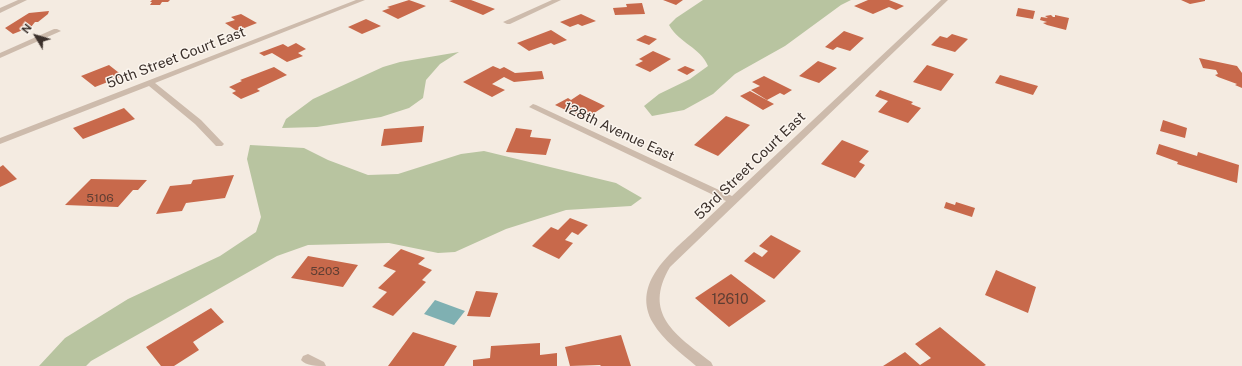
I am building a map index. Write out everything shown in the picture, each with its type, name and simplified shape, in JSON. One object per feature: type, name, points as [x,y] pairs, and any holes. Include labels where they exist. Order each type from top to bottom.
[{"type":"street","points":[[0,11],[24,0]]},
{"type":"street","name":"50th Street Court East","points":[[0,141],[362,0]]},
{"type":"street","points":[[507,22],[558,0]]},
{"type":"street","name":"53rd Street Court East","points":[[706,366],[672,336],[655,315],[653,297],[658,277],[666,264],[945,0]]},
{"type":"street","points":[[0,56],[57,31]]},
{"type":"street","points":[[150,83],[198,122],[219,144]]},
{"type":"street","name":"128th Avenue East","points":[[533,108],[734,201]]},
{"type":"green space","points":[[703,0],[851,0],[841,5],[785,46],[735,74],[713,94],[684,110],[652,116],[644,106],[659,94],[690,79],[708,66],[700,54],[679,37],[669,25],[676,18]]},
{"type":"green space","points":[[459,52],[440,64],[426,80],[423,98],[409,108],[381,117],[317,127],[282,128],[286,119],[313,99],[383,67],[400,62]]},
{"type":"green space","points":[[250,145],[304,148],[328,160],[368,175],[398,174],[461,154],[484,151],[616,183],[642,198],[631,206],[566,210],[506,229],[455,252],[438,253],[389,243],[308,245],[277,256],[91,361],[86,366],[39,366],[65,338],[128,299],[220,256],[256,232],[261,217],[247,159]]},
{"type":"water","points":[[435,300],[465,311],[454,325],[424,314]]},
{"type":"building","points":[[152,0],[170,0],[168,2],[162,2],[160,5],[150,5]]},
{"type":"building","points":[[409,0],[426,6],[398,19],[382,11],[390,8],[387,7]]},
{"type":"building","points":[[471,0],[495,9],[483,15],[449,1]]},
{"type":"building","points":[[663,0],[683,0],[676,5]]},
{"type":"building","points":[[868,0],[889,0],[904,6],[896,10],[889,7],[873,14],[854,6]]},
{"type":"building","points":[[1181,0],[1205,0],[1205,1],[1190,4]]},
{"type":"building","points":[[642,3],[645,14],[615,15],[613,8],[627,7],[626,4]]},
{"type":"building","points":[[1018,8],[1035,11],[1033,19],[1016,16]]},
{"type":"building","points":[[49,11],[48,14],[38,22],[35,22],[31,27],[13,34],[5,28],[29,13]]},
{"type":"building","points":[[241,14],[257,23],[237,31],[225,23],[235,20],[231,17]]},
{"type":"building","points":[[581,14],[596,21],[582,26],[578,24],[570,27],[560,22]]},
{"type":"building","points":[[1051,15],[1053,17],[1055,17],[1055,15],[1069,18],[1066,30],[1047,25],[1043,23],[1047,22],[1040,20],[1041,17],[1048,18],[1045,16]]},
{"type":"building","points":[[366,19],[381,26],[362,34],[348,27]]},
{"type":"building","points":[[551,30],[567,40],[554,45],[551,43],[529,51],[517,43]]},
{"type":"building","points":[[844,31],[864,38],[850,51],[837,47],[833,50],[825,47]]},
{"type":"building","points":[[952,34],[968,39],[955,52],[931,45],[940,36],[947,38]]},
{"type":"building","points":[[645,35],[657,39],[649,45],[636,40]]},
{"type":"building","points":[[296,43],[306,49],[298,53],[303,56],[287,62],[272,53],[264,56],[259,53],[283,44],[288,47]]},
{"type":"building","points":[[653,51],[671,59],[650,72],[635,65],[643,61],[639,59]]},
{"type":"building","points":[[1199,58],[1237,66],[1242,73],[1242,88],[1235,85],[1237,84],[1215,75],[1218,74],[1216,70],[1203,68]]},
{"type":"building","points":[[818,61],[837,68],[819,83],[799,76]]},
{"type":"building","points":[[109,65],[123,76],[95,87],[81,76]]},
{"type":"building","points":[[927,65],[954,74],[941,91],[913,82]]},
{"type":"building","points":[[493,66],[500,69],[504,67],[515,73],[542,71],[544,79],[514,82],[504,77],[492,84],[505,90],[492,97],[463,82]]},
{"type":"building","points":[[685,66],[695,70],[687,75],[677,70]]},
{"type":"building","points":[[274,67],[287,75],[257,89],[260,91],[241,99],[232,93],[236,91],[229,87],[242,81],[240,80]]},
{"type":"building","points":[[1000,75],[1038,86],[1033,95],[995,83]]},
{"type":"building","points":[[764,76],[792,90],[784,95],[780,93],[767,100],[751,90],[760,86],[752,82]]},
{"type":"building","points":[[880,90],[913,102],[911,104],[921,108],[908,123],[878,112],[888,101],[875,96]]},
{"type":"building","points":[[750,91],[774,104],[763,110],[740,96]]},
{"type":"building","points":[[580,94],[605,106],[585,119],[555,105],[568,98],[571,100]]},
{"type":"building","points":[[124,108],[135,119],[83,139],[73,128]]},
{"type":"building","points":[[726,116],[750,125],[718,156],[694,145]]},
{"type":"building","points":[[1163,120],[1187,128],[1185,138],[1160,131]]},
{"type":"building","points":[[424,126],[422,142],[381,146],[384,129]]},
{"type":"building","points":[[516,128],[532,130],[530,137],[551,139],[546,155],[506,152]]},
{"type":"building","points":[[842,140],[869,151],[859,162],[865,165],[855,178],[821,164]]},
{"type":"building","points":[[1159,144],[1197,156],[1198,152],[1239,165],[1237,183],[1177,164],[1178,162],[1156,154]]},
{"type":"building","points":[[3,165],[17,179],[0,187],[0,167]]},
{"type":"building","points":[[234,175],[225,198],[186,203],[182,211],[156,214],[170,186],[191,184],[193,180]]},
{"type":"building","points":[[91,179],[147,180],[138,190],[133,190],[118,207],[65,205]]},
{"type":"building","points":[[946,202],[955,205],[956,202],[975,208],[972,217],[944,208]]},
{"type":"building","points":[[570,218],[588,225],[578,235],[572,232],[565,240],[573,243],[559,259],[532,246],[551,227],[558,230]]},
{"type":"building","points":[[771,235],[801,251],[774,279],[744,261],[754,252],[762,257],[768,251],[759,246]]},
{"type":"building","points":[[401,249],[425,258],[418,264],[432,270],[422,280],[426,282],[393,316],[372,307],[387,292],[378,288],[396,271],[383,266]]},
{"type":"building","points":[[308,256],[358,265],[343,287],[291,278]]},
{"type":"building","points":[[996,270],[1036,287],[1028,313],[985,295]]},
{"type":"building","points":[[731,274],[766,301],[729,327],[695,298]]},
{"type":"building","points":[[476,291],[498,293],[490,317],[467,316]]},
{"type":"building","points":[[211,308],[224,322],[193,342],[199,350],[174,366],[161,366],[146,347]]},
{"type":"building","points":[[940,327],[986,365],[883,366],[905,352],[920,365],[931,358],[915,344]]},
{"type":"building","points":[[413,332],[457,346],[444,366],[388,366]]},
{"type":"building","points":[[621,335],[631,366],[570,366],[565,347]]},
{"type":"building","points":[[540,343],[540,355],[557,353],[557,366],[473,366],[473,360],[490,358],[491,346]]}]
